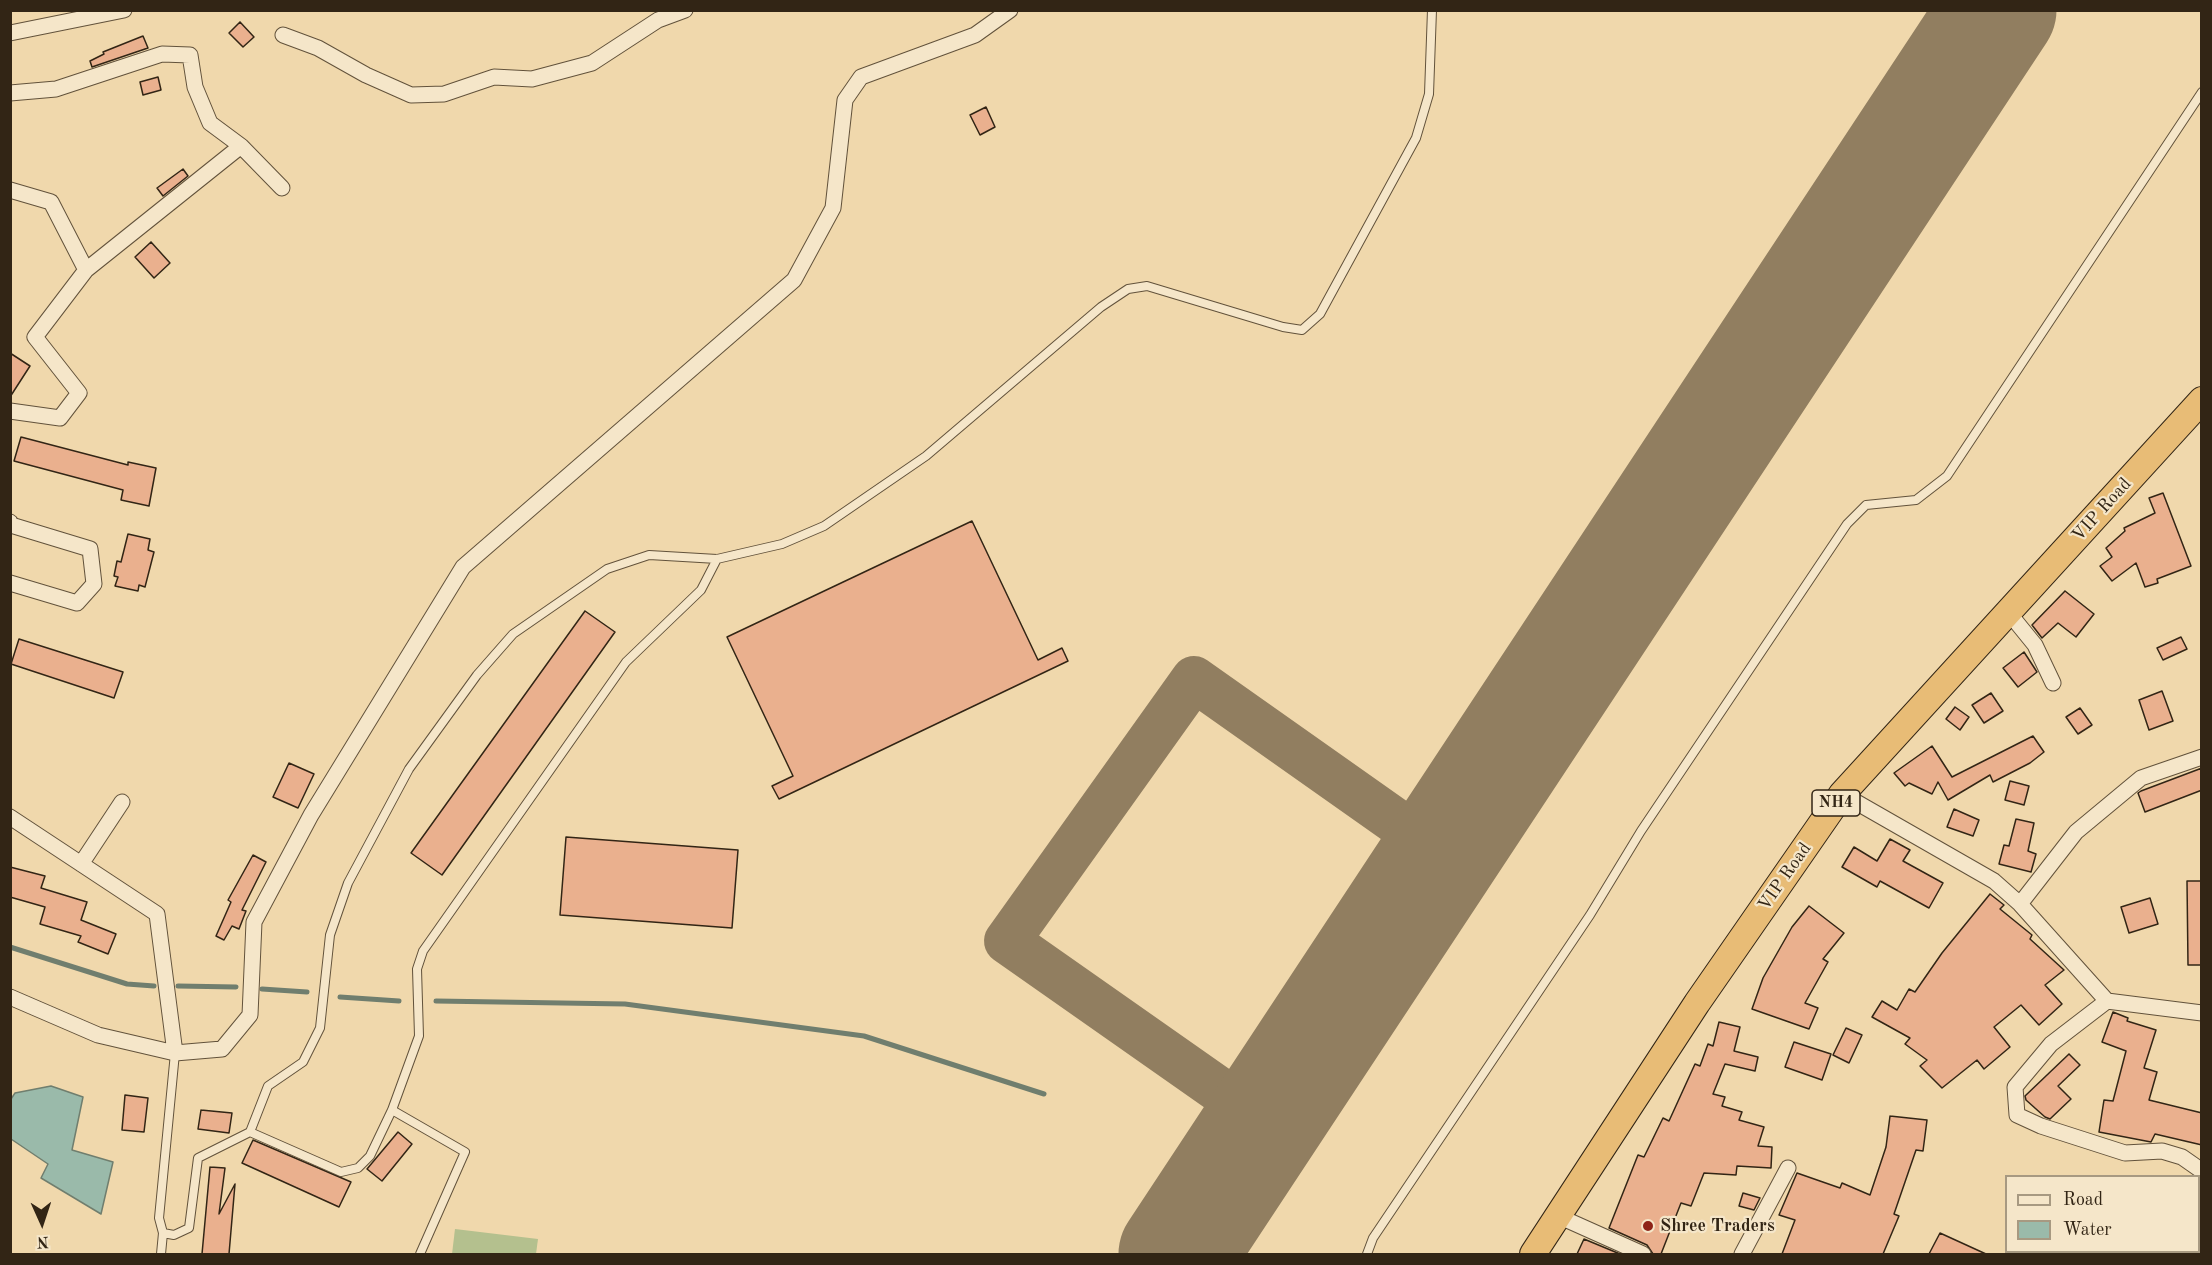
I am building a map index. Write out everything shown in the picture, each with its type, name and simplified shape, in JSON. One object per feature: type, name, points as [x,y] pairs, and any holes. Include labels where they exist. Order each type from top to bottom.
[{"type":"highway","name":"VIP Road","points":[[1533,1254],[1697,1003],[1842,794],[2202,400]]},
{"type":"street","points":[[10,33],[124,10]]},
{"type":"street","points":[[283,35],[318,48],[366,75],[411,95],[444,94],[494,77],[532,79],[592,63],[658,20],[684,10]]},
{"type":"street","points":[[10,997],[98,1035],[175,1053],[222,1049],[250,1015],[254,922],[311,815],[463,567],[794,280],[833,208],[845,100],[861,77],[975,35],[1010,10]]},
{"type":"street","points":[[10,93],[57,89],[162,54],[190,55],[195,87],[210,123],[241,146],[282,188]]},
{"type":"street","points":[[10,411],[60,418],[79,393],[35,337],[86,270],[241,146]]},
{"type":"street","points":[[10,190],[51,202],[86,270]]},
{"type":"street","points":[[10,522],[12,525],[90,549],[94,584],[77,603],[10,583]]},
{"type":"street","points":[[2009,613],[2034,645],[2053,683]]},
{"type":"street","points":[[2020,904],[2076,832],[2141,778],[2202,758]]},
{"type":"street","points":[[1842,794],[1994,880],[2020,904],[2107,1001],[2202,1013]]},
{"type":"street","points":[[81,864],[122,802]]},
{"type":"street","points":[[10,818],[157,914],[175,1053]]},
{"type":"street","points":[[2107,1001],[2051,1044],[2015,1087],[2017,1115],[2041,1126],[2125,1153],[2162,1151],[2182,1157],[2202,1171]]},
{"type":"street","points":[[1742,1254],[1788,1168]]},
{"type":"street","points":[[1558,1216],[1643,1254]]},
{"type":"lane","points":[[163,1233],[174,1235],[189,1228],[198,1158],[250,1132],[268,1086],[303,1062],[320,1028],[330,935],[348,883],[409,769],[477,675],[513,634],[607,569],[649,555],[717,559],[782,544],[824,526],[926,456],[1101,307],[1128,289],[1148,286],[1283,327],[1302,330],[1320,314],[1416,138],[1429,94],[1432,10]]},
{"type":"lane","points":[[1367,1254],[1373,1238],[1590,915],[1641,831],[1847,524],[1866,505],[1916,500],[1947,476],[2202,92]]},
{"type":"lane","points":[[250,1132],[341,1172],[358,1168],[370,1156],[392,1110],[419,1036],[417,969],[423,951],[626,662],[700,590],[717,559]]},
{"type":"lane","points":[[161,1254],[163,1233],[159,1218],[175,1053]]},
{"type":"lane","points":[[392,1110],[465,1152],[420,1254]]},
{"type":"green space","points":[[455,1229],[538,1239],[536,1254],[452,1254]]},
{"type":"water","points":[[51,1086],[83,1097],[72,1150],[113,1162],[101,1214],[41,1178],[48,1164],[11,1139],[11,1099],[15,1093]]},
{"type":"building","points":[[240,22],[254,37],[243,47],[229,33]]},
{"type":"building","points":[[143,36],[148,48],[92,67],[90,61],[104,54],[103,52]]},
{"type":"building","points":[[158,77],[161,90],[143,95],[140,82]]},
{"type":"building","points":[[986,107],[995,127],[980,135],[970,115]]},
{"type":"building","points":[[183,169],[188,176],[163,196],[157,188]]},
{"type":"building","points":[[151,242],[170,263],[154,278],[135,257]]},
{"type":"building","points":[[10,353],[30,366],[10,397]]},
{"type":"building","points":[[21,437],[128,465],[128,462],[156,468],[149,506],[121,500],[123,490],[14,461]]},
{"type":"building","points":[[2163,493],[2191,566],[2157,579],[2158,583],[2145,587],[2136,563],[2112,581],[2100,566],[2112,557],[2106,548],[2125,531],[2124,528],[2155,513],[2149,498]]},
{"type":"building","points":[[972,521],[1038,660],[1062,648],[1068,661],[779,799],[772,786],[793,776],[727,637]]},
{"type":"building","points":[[128,534],[150,539],[148,550],[154,552],[145,587],[139,585],[138,591],[115,586],[118,577],[114,576],[117,561],[121,562]]},
{"type":"building","points":[[2065,591],[2094,614],[2076,637],[2058,623],[2042,638],[2032,625]]},
{"type":"building","points":[[585,611],[615,632],[442,875],[411,853]]},
{"type":"building","points":[[2181,637],[2187,649],[2163,660],[2157,648]]},
{"type":"building","points":[[19,639],[123,672],[114,698],[11,664]]},
{"type":"building","points":[[2024,652],[2037,672],[2018,687],[2003,668]]},
{"type":"building","points":[[2162,691],[2173,721],[2149,730],[2139,700]]},
{"type":"building","points":[[1991,693],[2003,711],[1984,723],[1972,705]]},
{"type":"building","points":[[1955,707],[1969,717],[1960,730],[1946,719]]},
{"type":"building","points":[[2080,708],[2092,725],[2078,734],[2066,717]]},
{"type":"building","points":[[2033,736],[2044,752],[2030,763],[1993,782],[1990,775],[1948,800],[1938,782],[1932,794],[1909,783],[1905,786],[1894,773],[1932,746],[1952,777]]},
{"type":"building","points":[[289,763],[314,774],[298,808],[273,797]]},
{"type":"building","points":[[2202,768],[2202,790],[2145,812],[2138,793]]},
{"type":"building","points":[[2010,781],[2029,786],[2024,805],[2005,800]]},
{"type":"building","points":[[1954,809],[1979,820],[1973,836],[1947,827]]},
{"type":"building","points":[[2016,819],[2034,823],[2028,851],[2036,854],[2031,872],[1999,864],[2004,845],[2009,846]]},
{"type":"building","points":[[566,837],[738,850],[732,928],[560,915]]},
{"type":"building","points":[[1890,839],[1910,850],[1903,861],[1943,883],[1929,908],[1880,881],[1877,887],[1842,867],[1854,847],[1877,861]]},
{"type":"building","points":[[253,855],[266,862],[242,910],[246,911],[239,929],[232,926],[224,940],[216,936],[231,902],[228,900]]},
{"type":"building","points":[[10,867],[45,876],[41,888],[87,902],[81,920],[116,934],[108,954],[78,942],[81,936],[40,924],[45,907],[10,897]]},
{"type":"building","points":[[2187,881],[2202,881],[2202,965],[2188,965]]},
{"type":"building","points":[[1990,894],[2004,905],[2000,909],[2032,935],[2030,939],[2064,970],[2045,985],[2062,1004],[2039,1025],[2021,1005],[1994,1027],[2010,1047],[1984,1069],[1977,1060],[1942,1088],[1920,1066],[1927,1060],[1905,1044],[1910,1038],[1872,1017],[1882,1001],[1897,1010],[1909,989],[1915,992],[1942,953]]},
{"type":"building","points":[[2150,898],[2158,924],[2129,933],[2121,907]]},
{"type":"building","points":[[1809,906],[1844,933],[1823,959],[1828,962],[1805,1003],[1818,1008],[1809,1029],[1752,1009],[1763,978],[1792,927]]},
{"type":"building","points":[[2113,1012],[2128,1018],[2127,1021],[2156,1030],[2144,1068],[2157,1072],[2149,1100],[2202,1113],[2202,1145],[2155,1134],[2151,1142],[2099,1132],[2104,1100],[2113,1101],[2126,1051],[2102,1042]]},
{"type":"building","points":[[1719,1022],[1740,1027],[1734,1051],[1758,1057],[1755,1071],[1725,1064],[1713,1094],[1725,1097],[1722,1106],[1742,1112],[1739,1120],[1764,1127],[1758,1146],[1772,1147],[1771,1168],[1737,1166],[1736,1175],[1704,1173],[1691,1206],[1681,1203],[1661,1254],[1653,1254],[1647,1245],[1609,1228],[1638,1155],[1644,1157],[1663,1118],[1669,1121],[1695,1064],[1700,1066],[1708,1044],[1713,1046]]},
{"type":"building","points":[[1846,1028],[1862,1035],[1849,1063],[1833,1055]]},
{"type":"building","points":[[1794,1042],[1831,1054],[1822,1080],[1785,1067]]},
{"type":"building","points":[[2069,1054],[2080,1065],[2058,1086],[2071,1099],[2050,1119],[2026,1100],[2025,1096]]},
{"type":"building","points":[[125,1095],[148,1098],[144,1132],[122,1130]]},
{"type":"building","points":[[201,1110],[232,1113],[229,1133],[198,1129]]},
{"type":"building","points":[[1890,1116],[1927,1120],[1923,1151],[1916,1150],[1894,1214],[1899,1216],[1883,1254],[1782,1254],[1795,1220],[1779,1215],[1797,1173],[1840,1188],[1842,1183],[1870,1195],[1886,1147]]},
{"type":"building","points":[[398,1132],[412,1144],[382,1181],[367,1169]]},
{"type":"building","points":[[253,1140],[351,1182],[339,1207],[242,1163]]},
{"type":"building","points":[[210,1167],[225,1168],[219,1214],[235,1184],[229,1254],[202,1254]]},
{"type":"building","points":[[1743,1193],[1760,1198],[1754,1210],[1739,1206]]},
{"type":"building","points":[[1940,1233],[1986,1254],[1929,1254]]},
{"type":"building","points":[[1584,1239],[1620,1254],[1577,1254]]},
{"type":"waterway","points":[[10,947],[127,984],[154,986]]},
{"type":"waterway","points":[[178,986],[236,987]]},
{"type":"waterway","points":[[262,989],[307,992]]},
{"type":"waterway","points":[[340,997],[399,1001]]},
{"type":"waterway","points":[[436,1001],[625,1004],[864,1036],[1044,1094]]},
{"type":"taxiway","points":[[1265,1122],[1007,941],[1194,679],[1442,854]]},
{"type":"runway","points":[[1177,1254],[1998,10]]},
{"type":"place","name":"Shree Traders","points":[[1648,1226]]}]
